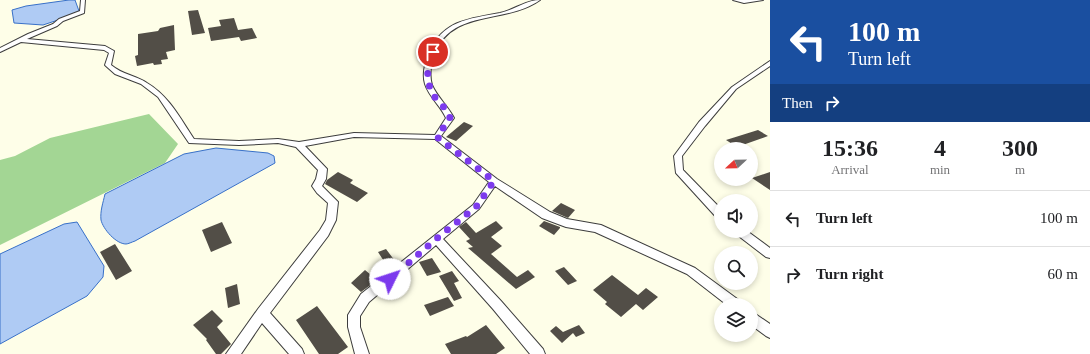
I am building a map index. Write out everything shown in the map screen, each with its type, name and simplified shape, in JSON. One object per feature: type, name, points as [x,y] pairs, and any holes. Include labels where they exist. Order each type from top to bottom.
[{"type":"street","points":[[0,50],[36,32],[55,25],[61,20],[82,12],[83,0]]},
{"type":"street","points":[[437,137],[450,118],[446,108],[436,99],[428,84],[428,62],[446,31],[454,26],[508,12],[538,0]]},
{"type":"street","points":[[736,0],[744,2],[761,0]]},
{"type":"street","points":[[21,40],[105,48],[112,52],[108,65],[116,73],[143,83],[161,96],[192,141],[239,143],[278,141],[299,145],[354,135],[437,137],[494,181],[546,216],[566,224],[596,228],[691,271],[727,298]]},
{"type":"street","points":[[714,208],[679,171],[678,156],[702,124],[734,88],[770,63]]},
{"type":"street","points":[[233,354],[328,226],[334,205],[332,200],[318,190],[317,186],[322,179],[323,169],[299,145]]},
{"type":"street","points":[[362,354],[354,327],[354,315],[366,298],[476,207],[494,181]]},
{"type":"street","points":[[749,238],[770,254]]},
{"type":"street","points":[[436,239],[497,305],[538,354]]},
{"type":"street","points":[[262,313],[298,354]]},
{"type":"street","points":[[758,323],[770,332]]},
{"type":"green space","points":[[149,114],[178,144],[165,163],[0,245],[0,160],[15,156],[50,138]]},
{"type":"water","points":[[75,0],[79,11],[76,14],[43,25],[14,23],[12,10],[26,6]]},
{"type":"water","points":[[216,148],[268,153],[274,156],[275,163],[135,241],[127,244],[118,242],[107,232],[101,220],[105,194],[184,154]]},
{"type":"water","points":[[77,222],[104,266],[103,277],[87,296],[0,344],[0,254],[64,224]]},
{"type":"building","points":[[198,10],[205,33],[192,35],[188,11]]},
{"type":"building","points":[[234,18],[238,30],[252,28],[257,38],[241,41],[239,37],[211,41],[208,28],[221,26],[219,20]]},
{"type":"building","points":[[174,25],[175,50],[166,52],[168,59],[161,60],[162,64],[154,65],[153,63],[137,66],[135,56],[138,55],[138,34],[158,31],[160,28]]},
{"type":"building","points":[[464,122],[473,126],[456,141],[446,137]]},
{"type":"building","points":[[758,130],[768,136],[751,142],[729,142],[726,140]]},
{"type":"building","points":[[338,172],[353,180],[350,183],[368,193],[357,202],[325,184],[327,180]]},
{"type":"building","points":[[770,172],[770,190],[758,182],[758,176]]},
{"type":"building","points":[[561,203],[575,210],[568,218],[552,211]]},
{"type":"building","points":[[496,221],[503,228],[491,237],[502,246],[491,254],[517,277],[528,270],[535,277],[516,289],[468,248],[473,247],[466,241],[470,239],[459,227],[466,222],[476,233]]},
{"type":"building","points":[[544,221],[560,228],[554,235],[539,226]]},
{"type":"building","points":[[222,222],[232,243],[211,252],[202,230]]},
{"type":"building","points":[[115,244],[132,271],[116,280],[100,252]]},
{"type":"building","points":[[386,249],[395,261],[387,266],[378,252]]},
{"type":"building","points":[[432,258],[441,272],[427,276],[419,262]]},
{"type":"building","points":[[564,267],[577,281],[568,285],[555,271]]},
{"type":"building","points":[[365,270],[377,280],[361,292],[351,283]]},
{"type":"building","points":[[452,271],[459,281],[454,283],[462,298],[454,301],[439,276]]},
{"type":"building","points":[[612,275],[638,295],[646,288],[658,297],[643,310],[636,304],[621,317],[605,304],[607,302],[593,290]]},
{"type":"building","points":[[237,284],[240,304],[228,308],[225,288]]},
{"type":"building","points":[[448,297],[454,306],[430,316],[424,305]]},
{"type":"building","points":[[317,306],[348,347],[338,354],[319,354],[296,320]]},
{"type":"building","points":[[212,310],[223,321],[217,327],[231,344],[221,354],[216,354],[206,340],[207,339],[193,325]]},
{"type":"building","points":[[486,325],[505,348],[496,354],[451,354],[445,344],[466,336],[467,337]]},
{"type":"building","points":[[579,325],[585,333],[576,337],[573,333],[562,343],[550,331],[556,326],[563,332]]},
{"type":"route","points":[[390,279],[476,207],[494,181],[437,137],[450,118],[446,108],[436,99],[428,84],[428,62],[433,52]]}]
